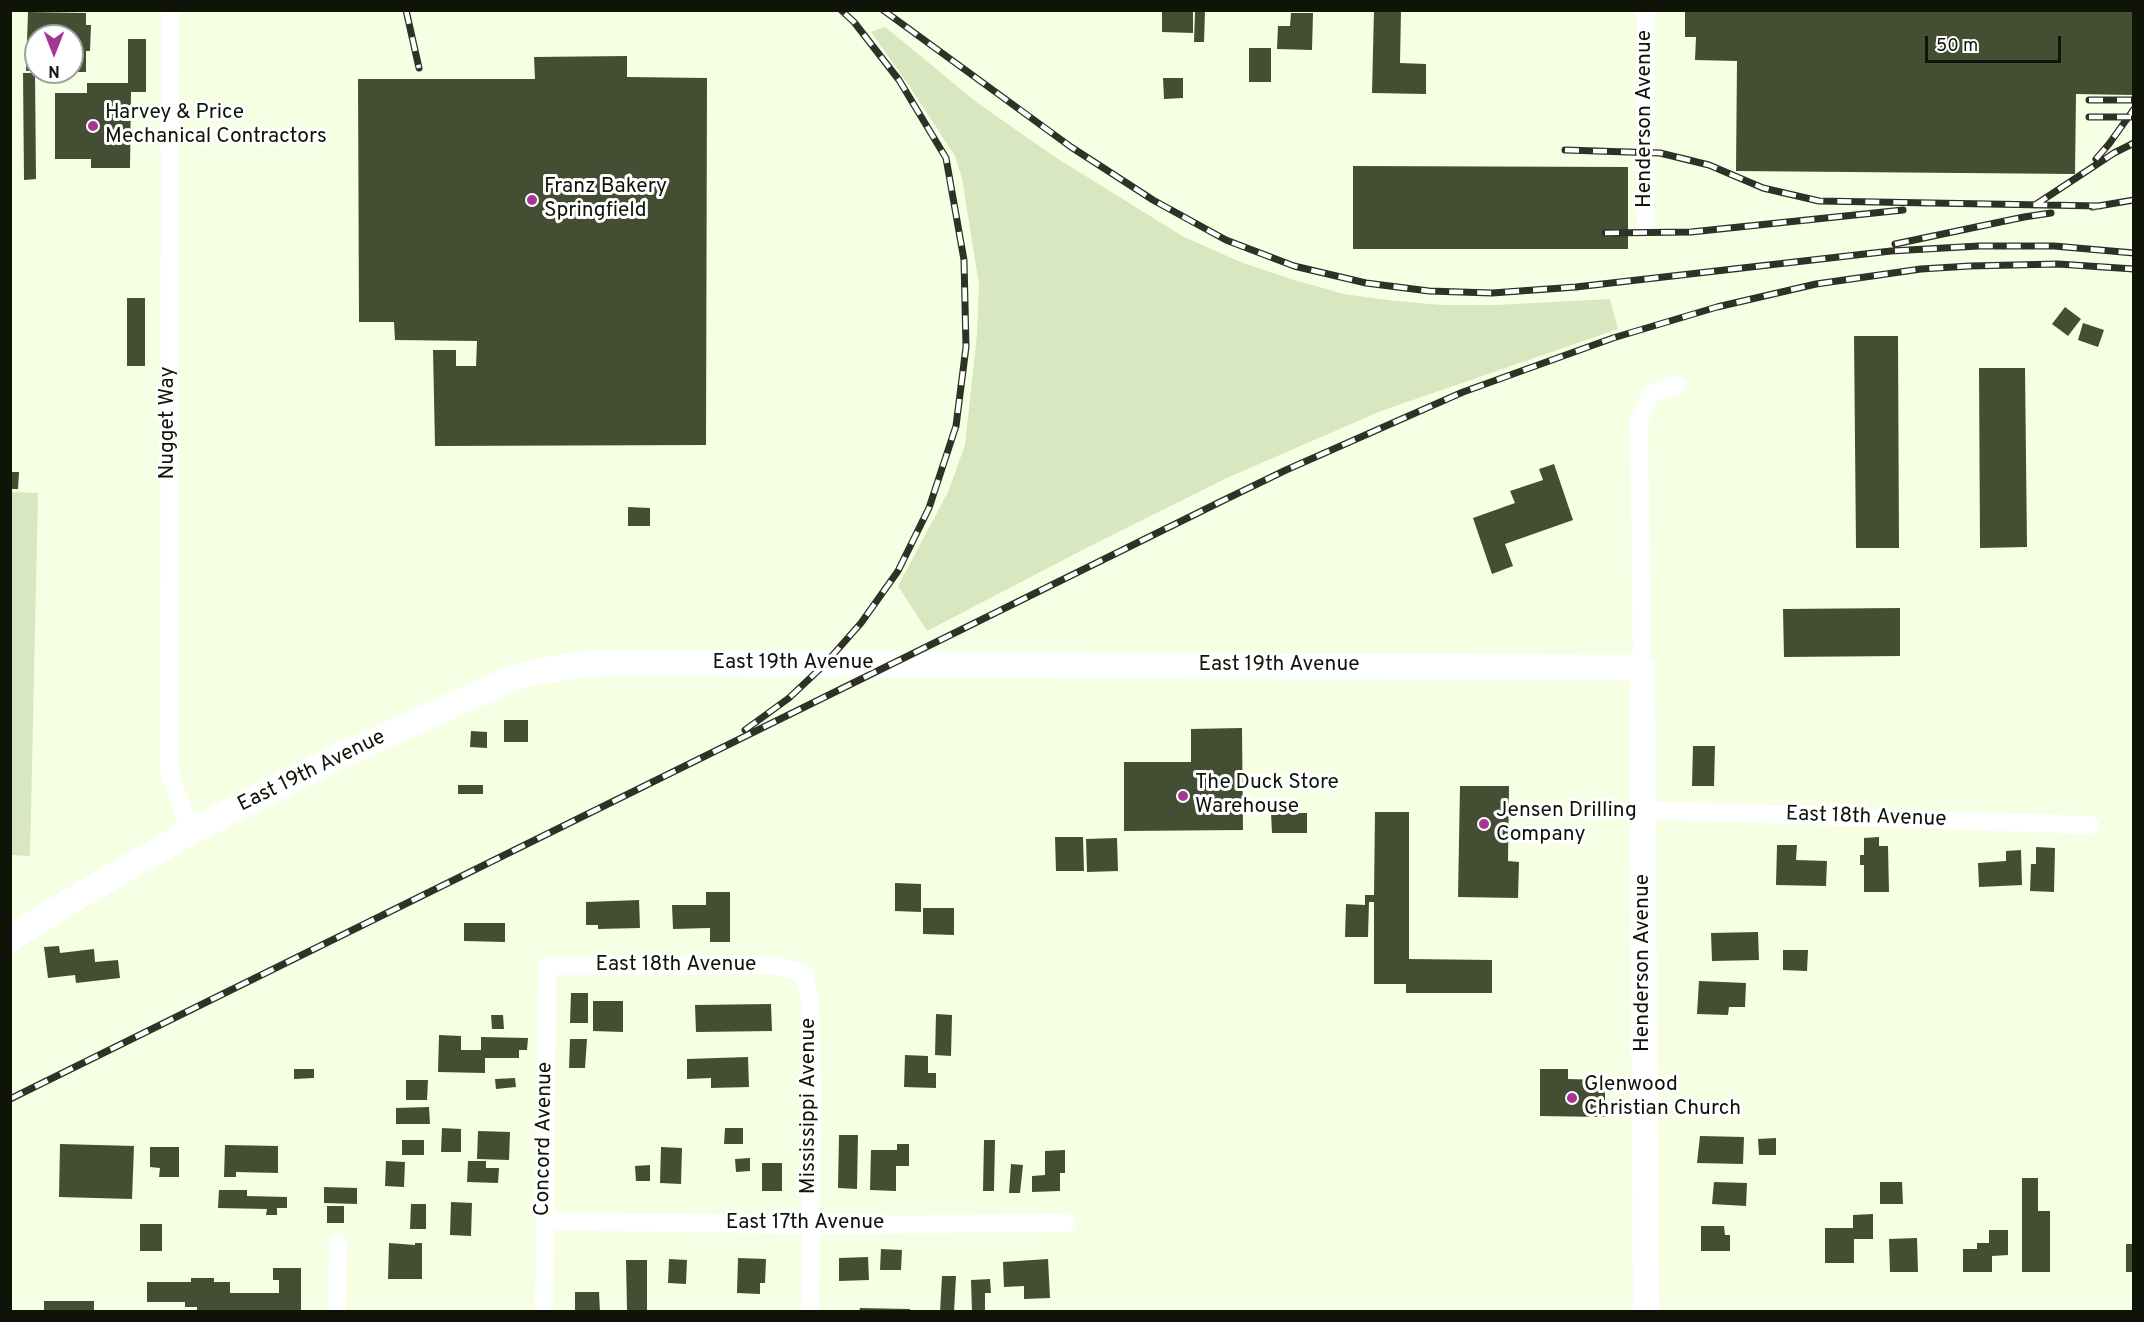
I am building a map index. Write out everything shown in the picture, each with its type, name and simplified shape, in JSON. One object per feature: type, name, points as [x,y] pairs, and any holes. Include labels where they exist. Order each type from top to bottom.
[{"type":"street","name":"Nugget Way","points":[[170,10],[169,770],[190,832]]},
{"type":"street","name":"Henderson Avenue","points":[[1646,10],[1646,228]]},
{"type":"street","name":"Henderson Avenue","points":[[1646,1311],[1639,420],[1651,394],[1677,384]]},
{"type":"street","name":"East 19th Avenue","points":[[10,939],[60,906],[190,832],[338,757],[513,678],[542,671],[586,664],[1642,668]]},
{"type":"street","name":"East 18th Avenue","points":[[1643,810],[2090,825]]},
{"type":"street","name":"East 18th Avenue","points":[[547,966],[774,965],[805,974]]},
{"type":"street","name":"Concord Avenue","points":[[544,1311],[547,966]]},
{"type":"street","name":"Mississippi Avenue","points":[[805,974],[810,1004],[810,1311]]},
{"type":"street","name":"East 17th Avenue","points":[[544,1221],[811,1225],[1066,1223]]},
{"type":"street","points":[[338,1243],[338,1311]]},
{"type":"green space","points":[[885,27],[979,104],[1055,157],[1184,237],[1243,263],[1344,294],[1387,300],[1441,305],[1496,305],[1610,299],[1618,329],[1381,411],[1227,478],[927,631],[898,586],[948,492],[965,445],[977,334],[979,285],[962,178],[955,156],[871,32]]},
{"type":"green space","points":[[11,492],[38,493],[30,856],[11,855]]},
{"type":"building","points":[[1162,10],[1193,10],[1193,33],[1162,32]]},
{"type":"building","points":[[1374,10],[1401,10],[1400,63],[1426,64],[1426,94],[1372,93]]},
{"type":"building","points":[[1685,10],[2134,10],[2133,95],[2076,94],[2075,174],[1736,171],[1737,61],[1695,60],[1696,37],[1685,37]]},
{"type":"building","points":[[1195,11],[1205,11],[1204,42],[1194,42]]},
{"type":"building","points":[[28,12],[86,13],[86,25],[91,25],[90,51],[86,51],[86,72],[84,72],[84,24],[28,24]]},
{"type":"building","points":[[1291,13],[1313,13],[1312,50],[1277,49],[1278,26],[1290,26]]},
{"type":"building","name":"Harvey & Price Mechanical Contractors","points":[[128,39],[146,39],[146,92],[131,92],[130,168],[91,168],[91,159],[55,159],[55,93],[87,93],[87,83],[128,83]]},
{"type":"building","points":[[1249,48],[1271,48],[1271,82],[1249,82]]},
{"type":"building","name":"Franz Bakery Springfield","points":[[627,56],[627,77],[707,78],[706,445],[435,446],[433,350],[456,350],[456,366],[476,366],[477,341],[395,340],[394,322],[359,322],[358,79],[535,79],[534,57]]},
{"type":"building","points":[[23,73],[24,84],[35,84],[36,179],[24,180]]},
{"type":"building","points":[[1163,78],[1183,78],[1183,98],[1164,99]]},
{"type":"building","points":[[1353,166],[1628,167],[1628,249],[1353,249]]},
{"type":"building","points":[[127,298],[145,298],[145,366],[127,366]]},
{"type":"building","points":[[2065,307],[2081,319],[2068,336],[2052,324]]},
{"type":"building","points":[[2083,323],[2104,330],[2098,347],[2078,340]]},
{"type":"building","points":[[1854,336],[1898,336],[1899,548],[1856,548]]},
{"type":"building","points":[[1979,368],[2025,368],[2027,547],[1980,548]]},
{"type":"building","points":[[1554,464],[1573,520],[1505,544],[1513,566],[1492,574],[1473,518],[1515,503],[1510,491],[1543,480],[1539,469]]},
{"type":"building","points":[[10,472],[19,472],[18,489],[10,489]]},
{"type":"building","points":[[628,507],[650,508],[650,526],[628,526]]},
{"type":"building","points":[[1900,608],[1900,656],[1784,657],[1783,609]]},
{"type":"building","points":[[504,720],[528,720],[528,742],[504,742]]},
{"type":"building","name":"The Duck Store Warehouse","points":[[1242,728],[1243,830],[1124,831],[1124,762],[1191,762],[1191,729]]},
{"type":"building","points":[[471,731],[487,732],[487,748],[470,747]]},
{"type":"building","points":[[1693,746],[1715,746],[1714,786],[1692,786]]},
{"type":"building","points":[[458,785],[483,785],[483,794],[458,794]]},
{"type":"building","name":"Jensen Drilling Company","points":[[1460,786],[1509,786],[1508,861],[1519,862],[1518,898],[1458,897]]},
{"type":"building","points":[[1375,812],[1409,812],[1409,959],[1492,960],[1492,993],[1406,993],[1406,984],[1374,984],[1374,902],[1369,902],[1368,937],[1345,937],[1346,904],[1365,905],[1365,895],[1374,895]]},
{"type":"building","points":[[1271,813],[1307,813],[1307,833],[1272,833]]},
{"type":"building","points":[[1055,837],[1083,837],[1084,871],[1056,871]]},
{"type":"building","points":[[1879,837],[1879,846],[1888,846],[1889,892],[1864,892],[1864,865],[1860,865],[1860,855],[1864,855],[1864,838]]},
{"type":"building","points":[[1117,838],[1118,871],[1087,872],[1086,839]]},
{"type":"building","points":[[1777,845],[1797,845],[1796,860],[1827,861],[1826,886],[1776,885]]},
{"type":"building","points":[[2036,847],[2055,848],[2054,892],[2030,891],[2031,864],[2036,864]]},
{"type":"building","points":[[2021,850],[2022,885],[1979,887],[1978,863],[2006,861],[2006,851]]},
{"type":"building","points":[[895,883],[921,884],[921,912],[895,911]]},
{"type":"building","points":[[706,892],[730,892],[730,942],[710,942],[710,928],[673,929],[672,905],[706,905]]},
{"type":"building","points":[[639,900],[640,928],[598,929],[598,925],[586,925],[586,902]]},
{"type":"building","points":[[923,908],[954,908],[954,935],[923,934]]},
{"type":"building","points":[[464,923],[505,923],[505,942],[464,941]]},
{"type":"building","points":[[1758,932],[1759,960],[1712,961],[1711,933]]},
{"type":"building","points":[[59,946],[60,953],[94,949],[95,962],[118,960],[120,978],[76,983],[75,975],[48,978],[44,947]]},
{"type":"building","points":[[1783,950],[1808,950],[1807,971],[1783,970]]},
{"type":"building","points":[[1699,981],[1746,983],[1745,1007],[1729,1007],[1728,1015],[1697,1014]]},
{"type":"building","points":[[571,993],[588,993],[588,1023],[570,1023]]},
{"type":"building","points":[[593,1001],[623,1001],[623,1032],[593,1031]]},
{"type":"building","points":[[771,1004],[772,1031],[696,1032],[695,1005]]},
{"type":"building","points":[[936,1014],[952,1015],[951,1056],[935,1055]]},
{"type":"building","points":[[491,1015],[503,1015],[504,1029],[492,1029]]},
{"type":"building","points":[[439,1035],[461,1036],[461,1050],[481,1050],[481,1037],[528,1038],[527,1050],[519,1050],[519,1058],[485,1058],[485,1073],[438,1072]]},
{"type":"building","points":[[570,1039],[587,1039],[585,1068],[569,1068]]},
{"type":"building","points":[[905,1055],[928,1056],[928,1073],[936,1073],[936,1088],[904,1087]]},
{"type":"building","points":[[748,1057],[749,1087],[711,1088],[711,1078],[687,1079],[687,1059]]},
{"type":"building","points":[[294,1069],[314,1069],[314,1078],[294,1079]]},
{"type":"building","name":"Glenwood Christian Church","points":[[1540,1069],[1568,1069],[1568,1079],[1605,1080],[1605,1117],[1540,1116]]},
{"type":"building","points":[[515,1078],[516,1087],[496,1089],[495,1079]]},
{"type":"building","points":[[406,1080],[428,1080],[427,1100],[406,1100]]},
{"type":"building","points":[[429,1107],[430,1124],[396,1124],[396,1108]]},
{"type":"building","points":[[442,1128],[461,1129],[461,1152],[441,1152]]},
{"type":"building","points":[[725,1128],[743,1128],[743,1144],[724,1144]]},
{"type":"building","points":[[478,1131],[510,1132],[509,1160],[477,1159]]},
{"type":"building","points":[[839,1135],[858,1135],[857,1189],[838,1188]]},
{"type":"building","points":[[1700,1136],[1744,1137],[1743,1164],[1697,1163]]},
{"type":"building","points":[[1776,1138],[1776,1155],[1759,1155],[1758,1139]]},
{"type":"building","points":[[402,1140],[424,1140],[424,1155],[402,1155]]},
{"type":"building","points":[[984,1140],[995,1140],[994,1191],[983,1191]]},
{"type":"building","points":[[60,1144],[134,1146],[132,1199],[59,1197]]},
{"type":"building","points":[[897,1144],[909,1144],[909,1166],[896,1166],[896,1191],[870,1190],[871,1150],[897,1150]]},
{"type":"building","points":[[225,1145],[278,1146],[278,1173],[236,1172],[236,1177],[224,1177]]},
{"type":"building","points":[[150,1147],[179,1147],[179,1177],[159,1177],[160,1168],[150,1167]]},
{"type":"building","points":[[661,1147],[682,1148],[681,1184],[660,1183]]},
{"type":"building","points":[[1065,1150],[1065,1173],[1060,1173],[1060,1191],[1032,1192],[1032,1176],[1045,1175],[1045,1151]]},
{"type":"building","points":[[750,1158],[750,1171],[736,1172],[735,1159]]},
{"type":"building","points":[[386,1161],[405,1162],[404,1187],[385,1186]]},
{"type":"building","points":[[468,1161],[486,1161],[486,1168],[499,1168],[498,1183],[467,1182]]},
{"type":"building","points":[[762,1163],[782,1163],[782,1191],[762,1191]]},
{"type":"building","points":[[1011,1164],[1023,1165],[1020,1193],[1009,1193]]},
{"type":"building","points":[[650,1165],[650,1181],[636,1181],[635,1166]]},
{"type":"building","points":[[2022,1178],[2038,1178],[2038,1211],[2050,1211],[2050,1272],[2022,1272]]},
{"type":"building","points":[[1714,1182],[1747,1183],[1746,1206],[1712,1204]]},
{"type":"building","points":[[1880,1182],[1902,1182],[1903,1204],[1880,1204]]},
{"type":"building","points":[[324,1187],[357,1188],[357,1204],[324,1203]]},
{"type":"building","points":[[219,1190],[247,1190],[247,1196],[287,1197],[287,1208],[277,1208],[277,1215],[266,1215],[267,1209],[218,1208]]},
{"type":"building","points":[[451,1202],[472,1203],[471,1236],[450,1235]]},
{"type":"building","points":[[411,1204],[426,1204],[426,1229],[410,1229]]},
{"type":"building","points":[[327,1206],[344,1206],[344,1223],[327,1223]]},
{"type":"building","points":[[1873,1214],[1873,1239],[1854,1239],[1854,1263],[1825,1263],[1825,1228],[1853,1228],[1853,1215]]},
{"type":"building","points":[[140,1224],[162,1224],[162,1251],[140,1251]]},
{"type":"building","points":[[1701,1226],[1724,1226],[1725,1235],[1730,1235],[1730,1251],[1701,1251]]},
{"type":"building","points":[[1989,1230],[2008,1230],[2008,1255],[1992,1256],[1992,1272],[1963,1272],[1963,1249],[1977,1249],[1977,1243],[1989,1243]]},
{"type":"building","points":[[1917,1238],[1918,1272],[1890,1272],[1889,1239]]},
{"type":"building","points":[[389,1243],[415,1245],[415,1243],[422,1243],[422,1279],[388,1279]]},
{"type":"building","points":[[2126,1244],[2134,1244],[2134,1272],[2126,1272]]},
{"type":"building","points":[[881,1249],[902,1250],[901,1270],[880,1270]]},
{"type":"building","points":[[868,1257],[869,1280],[839,1281],[839,1258]]},
{"type":"building","points":[[738,1258],[766,1259],[765,1283],[760,1283],[760,1294],[737,1293]]},
{"type":"building","points":[[669,1259],[687,1260],[686,1284],[668,1283]]},
{"type":"building","points":[[1048,1259],[1050,1298],[1024,1299],[1024,1286],[1004,1287],[1003,1262]]},
{"type":"building","points":[[626,1260],[647,1260],[647,1311],[627,1311]]},
{"type":"building","points":[[273,1268],[301,1268],[301,1312],[197,1312],[197,1307],[185,1307],[185,1302],[147,1302],[147,1282],[191,1282],[191,1278],[214,1278],[214,1282],[230,1282],[230,1293],[279,1293],[279,1280],[273,1280]]},
{"type":"building","points":[[942,1276],[956,1276],[954,1312],[940,1312]]},
{"type":"building","points":[[990,1279],[991,1293],[985,1293],[985,1312],[972,1312],[971,1280]]},
{"type":"building","points":[[575,1292],[599,1292],[600,1312],[575,1312]]},
{"type":"building","points":[[44,1301],[94,1301],[94,1312],[44,1312]]},
{"type":"building","points":[[860,1308],[910,1309],[910,1312],[859,1312]]},
{"type":"railway","points":[[406,10],[419,68]]},
{"type":"railway","points":[[745,730],[789,698],[824,665],[861,623],[898,571],[929,508],[956,426],[966,347],[964,260],[946,158],[899,80],[854,22],[841,10]]},
{"type":"railway","points":[[883,10],[1071,147],[1153,200],[1226,240],[1294,266],[1366,283],[1429,291],[1492,293],[1576,287],[1891,251],[1979,246],[2054,246],[2134,253]]},
{"type":"railway","points":[[2089,100],[2134,100]]},
{"type":"railway","points":[[2096,159],[2134,109]]},
{"type":"railway","points":[[2089,117],[2134,117]]},
{"type":"railway","points":[[2035,205],[2114,153],[2134,143]]},
{"type":"railway","points":[[1565,150],[1660,153],[1709,165],[1763,188],[1819,201],[2100,206]]},
{"type":"railway","points":[[2092,207],[2134,200]]},
{"type":"railway","points":[[1605,233],[1691,232],[1903,210]]},
{"type":"railway","points":[[1895,244],[2051,213]]},
{"type":"railway","points":[[10,1099],[1220,502],[1286,470],[1463,392],[1613,338],[1717,307],[1816,284],[1921,269],[1970,266],[2058,264],[2134,269]]},
{"type":"place","name":"Harvey & Price Mechanical Contractors","points":[[93,126]]},
{"type":"place","name":"Franz Bakery Springfield","points":[[532,200]]},
{"type":"place","name":"The Duck Store Warehouse","points":[[1183,796]]},
{"type":"place","name":"Jensen Drilling Company","points":[[1484,824]]},
{"type":"place","name":"Glenwood Christian Church","points":[[1572,1098]]}]
